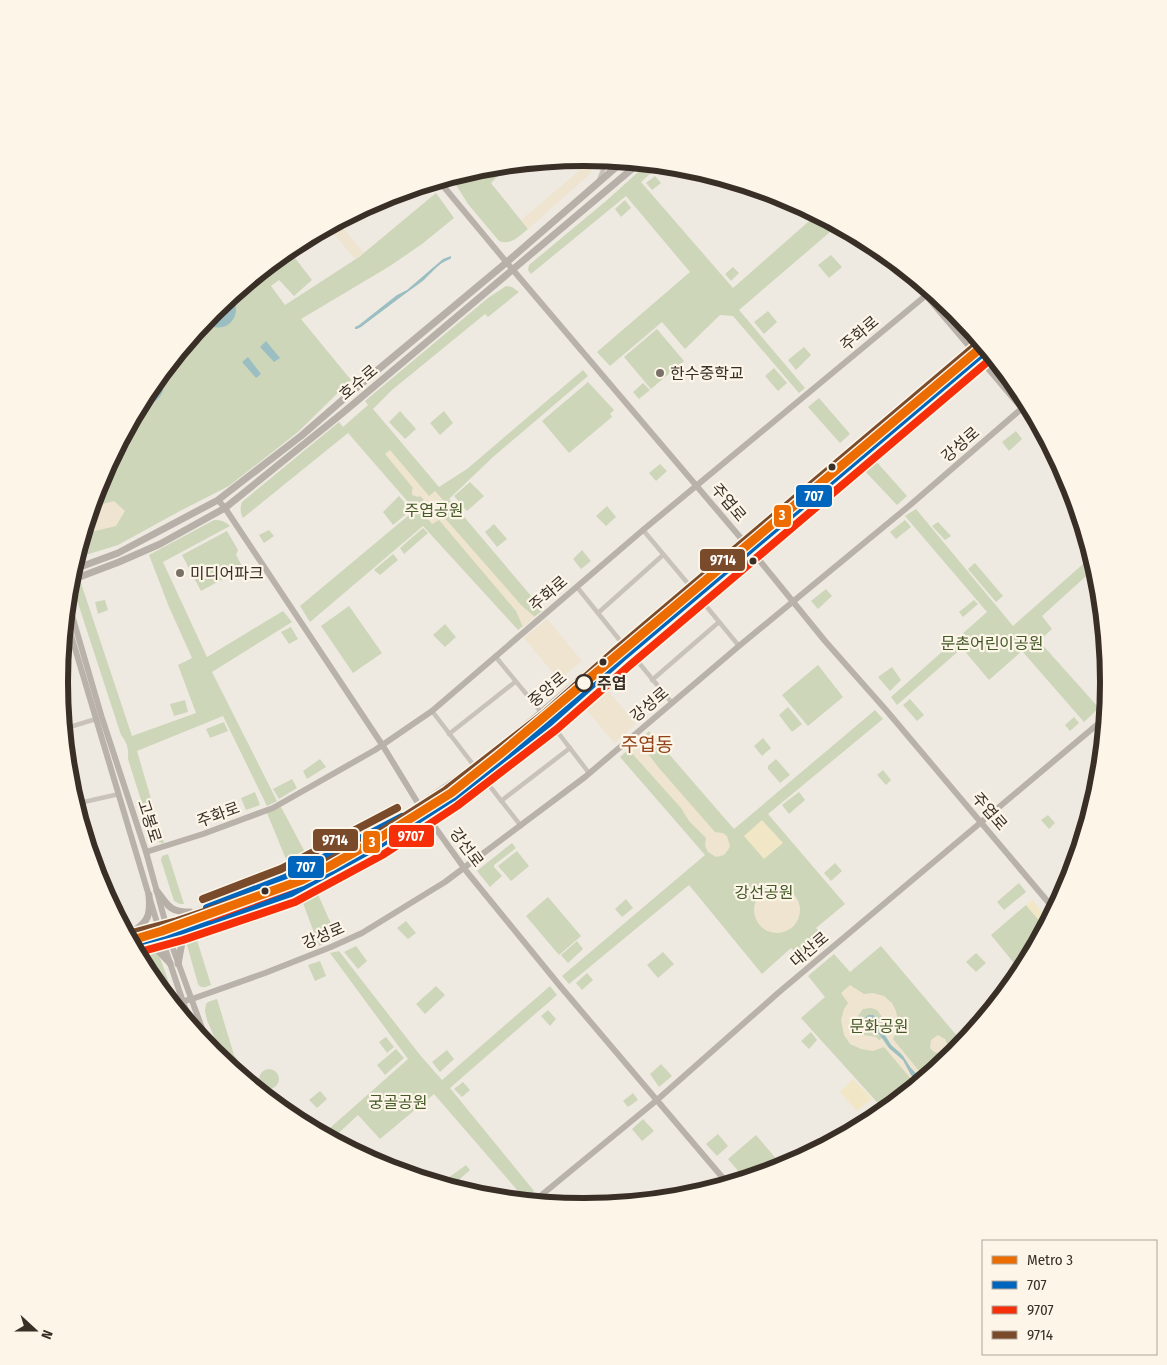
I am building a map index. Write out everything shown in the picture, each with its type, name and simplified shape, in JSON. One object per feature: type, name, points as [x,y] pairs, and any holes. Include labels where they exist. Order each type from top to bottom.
[{"type":"main road","name":"호수로","points":[[81,567],[118,553],[218,500],[301,436],[615,168]]},
{"type":"main road","name":"호수로","points":[[78,578],[160,544],[225,508],[338,417],[632,169]]},
{"type":"main road","name":"중앙로","points":[[134,934],[162,926],[285,878],[405,815],[475,767],[975,347]]},
{"type":"main road","name":"중앙로","points":[[138,942],[194,927],[291,893],[379,845],[426,815],[481,776],[550,722],[981,354]]},
{"type":"main road","points":[[157,891],[174,911],[196,912]]},
{"type":"main road","points":[[133,932],[147,920],[150,910],[149,895]]},
{"type":"main road","points":[[178,964],[182,942],[194,927]]},
{"type":"main road","points":[[140,945],[156,948],[170,963]]},
{"type":"street","points":[[598,182],[604,167]]},
{"type":"street","name":"주엽로","points":[[444,186],[513,270],[698,486],[825,641],[981,821],[1049,903]]},
{"type":"street","name":"주화로","points":[[146,852],[203,834],[273,808],[383,746],[432,711],[643,530],[925,296]]},
{"type":"street","points":[[945,315],[978,357],[1008,389]]},
{"type":"street","name":"강성로","points":[[179,1003],[265,973],[362,933],[465,868],[589,773],[1021,410]]},
{"type":"street","name":"강선로","points":[[218,500],[383,746],[419,805],[465,868],[554,978],[724,1179]]},
{"type":"street","points":[[643,530],[690,586]]},
{"type":"street","points":[[598,614],[663,556]]},
{"type":"street","points":[[576,587],[622,643]]},
{"type":"street","points":[[697,595],[739,646]]},
{"type":"street","name":"고봉로","points":[[72,615],[102,718],[146,852],[157,891],[162,926]]},
{"type":"street","points":[[652,680],[719,622]]},
{"type":"street","name":"고봉로","points":[[70,633],[149,895],[203,1030]]},
{"type":"street","points":[[630,652],[672,703]]},
{"type":"street","points":[[495,656],[541,712]]},
{"type":"street","points":[[450,734],[515,682]]},
{"type":"street","points":[[432,711],[475,767]]},
{"type":"street","points":[[70,727],[96,719]]},
{"type":"street","points":[[550,722],[589,773]]},
{"type":"street","name":"대산로","points":[[540,1196],[657,1100],[778,993],[1097,724]]},
{"type":"street","points":[[501,801],[570,748]]},
{"type":"street","points":[[481,776],[521,826]]},
{"type":"street","name":"고봉로","points":[[82,802],[119,794]]},
{"type":"street","name":"고봉로","points":[[165,935],[170,963],[187,1012]]},
{"type":"green space","points":[[640,170],[653,171],[641,182],[733,288],[811,219],[832,231],[739,310],[805,388],[799,393],[733,316],[720,315],[685,349],[662,322],[610,366],[597,352],[690,272],[626,196],[531,274],[528,270],[529,265]]},
{"type":"green space","points":[[501,173],[491,183],[528,229],[511,241],[499,241],[468,204],[456,185],[458,182]]},
{"type":"green space","points":[[655,176],[661,183],[652,190],[646,183]]},
{"type":"green space","points":[[436,193],[454,218],[422,244],[390,266],[301,319],[351,380],[298,432],[229,486],[118,545],[83,556],[95,517],[121,454],[154,396],[196,342],[243,295],[293,256],[312,280],[294,296],[279,280],[271,286],[285,305],[359,257]]},
{"type":"green space","points":[[625,200],[631,208],[621,217],[615,209]]},
{"type":"green space","points":[[831,255],[842,267],[829,278],[818,265]]},
{"type":"green space","points":[[733,267],[739,273],[731,281],[725,274]]},
{"type":"green space","name":"주엽공원","points":[[506,286],[512,287],[519,292],[488,317],[485,314],[392,390],[373,409],[439,487],[467,469],[583,370],[588,376],[493,457],[449,499],[543,610],[518,630],[423,526],[310,622],[300,606],[415,510],[348,433],[243,518],[241,514],[242,502],[339,422],[343,427],[368,405],[365,401],[488,298]]},
{"type":"green space","points":[[768,311],[777,322],[764,334],[754,322]]},
{"type":"green space","points":[[657,329],[684,361],[651,389],[624,357]]},
{"type":"green space","points":[[804,347],[811,355],[796,370],[788,360]]},
{"type":"green space","points":[[774,368],[787,383],[778,391],[765,376]]},
{"type":"green space","points":[[588,382],[614,410],[610,414],[612,417],[569,453],[542,421]]},
{"type":"green space","points":[[643,383],[650,390],[639,399],[633,392]]},
{"type":"green space","points":[[819,398],[850,434],[840,443],[808,407]]},
{"type":"green space","points":[[400,411],[416,429],[405,439],[389,422]]},
{"type":"green space","points":[[444,411],[453,423],[440,435],[430,423]]},
{"type":"green space","points":[[1016,431],[1022,439],[1009,451],[1002,442]]},
{"type":"green space","points":[[874,459],[907,496],[897,505],[862,468]]},
{"type":"green space","points":[[660,464],[667,471],[656,481],[649,473]]},
{"type":"green space","points":[[470,482],[484,496],[467,511],[454,496]]},
{"type":"green space","points":[[399,496],[411,510],[393,525],[383,512]]},
{"type":"green space","points":[[607,506],[616,517],[606,526],[596,516]]},
{"type":"green space","name":"문촌어린이공원","points":[[916,509],[1013,626],[1085,562],[1088,574],[1042,616],[1052,629],[1039,641],[1098,709],[1084,722],[1022,651],[989,680],[962,648],[897,705],[891,697],[987,612],[905,516]]},
{"type":"green space","points":[[214,520],[223,521],[230,526],[163,562],[207,657],[283,611],[292,622],[212,672],[277,801],[267,806],[223,716],[137,751],[164,843],[154,839],[152,835],[128,759],[127,746],[121,735],[75,594],[77,582],[80,580],[132,736],[196,713],[178,665],[192,658],[169,607],[149,555]]},
{"type":"green space","points":[[905,520],[911,527],[896,539],[890,532]]},
{"type":"green space","points":[[938,522],[951,536],[945,540],[932,526]]},
{"type":"green space","points":[[494,524],[507,539],[497,547],[485,532]]},
{"type":"green space","points":[[423,528],[428,533],[404,554],[400,548]]},
{"type":"green space","points":[[269,530],[274,536],[264,543],[259,535]]},
{"type":"green space","points":[[227,531],[238,550],[236,555],[243,568],[201,591],[182,555]]},
{"type":"green space","points":[[582,550],[591,561],[581,569],[573,559]]},
{"type":"green space","points":[[393,554],[398,560],[380,575],[374,570]]},
{"type":"green space","points":[[975,563],[1003,596],[996,602],[968,569]]},
{"type":"green space","points":[[826,589],[832,596],[818,609],[811,601]]},
{"type":"green space","points":[[105,600],[108,610],[98,614],[95,602]]},
{"type":"green space","points":[[974,600],[978,604],[963,617],[959,612]]},
{"type":"green space","points":[[349,606],[382,653],[353,673],[321,626]]},
{"type":"green space","points":[[445,624],[456,637],[445,647],[433,635]]},
{"type":"green space","points":[[291,627],[298,639],[289,644],[281,632]]},
{"type":"green space","points":[[818,665],[843,697],[808,726],[782,695]]},
{"type":"green space","points":[[892,667],[901,680],[890,691],[878,677]]},
{"type":"green space","points":[[910,699],[924,715],[917,721],[903,705]]},
{"type":"green space","points":[[185,700],[188,712],[174,716],[170,704]]},
{"type":"green space","points":[[788,707],[802,724],[792,732],[779,715]]},
{"type":"green space","name":"강선공원","points":[[875,710],[883,719],[768,814],[845,904],[816,928],[828,943],[805,963],[791,948],[762,974],[689,885],[569,984],[562,976],[705,855],[620,757],[649,731],[734,829]]},
{"type":"green space","points":[[1074,717],[1079,723],[1070,731],[1065,725]]},
{"type":"green space","points":[[224,722],[228,731],[210,738],[206,729]]},
{"type":"green space","points":[[763,738],[771,748],[762,756],[754,746]]},
{"type":"green space","points":[[320,759],[326,767],[307,779],[303,771]]},
{"type":"green space","points":[[776,759],[790,775],[780,783],[768,769],[768,766]]},
{"type":"green space","points":[[883,770],[891,780],[886,785],[877,775]]},
{"type":"green space","points":[[292,779],[297,788],[279,799],[273,789]]},
{"type":"green space","points":[[255,792],[260,805],[246,810],[241,798]]},
{"type":"green space","points":[[799,792],[805,800],[789,814],[782,805]]},
{"type":"green space","points":[[281,807],[307,856],[288,864],[267,813]]},
{"type":"green space","points":[[1048,815],[1055,823],[1049,829],[1041,820]]},
{"type":"green space","points":[[512,843],[516,848],[494,865],[502,876],[490,887],[477,871]]},
{"type":"green space","points":[[517,851],[529,866],[511,881],[498,866]]},
{"type":"green space","points":[[168,854],[184,904],[174,901],[161,860],[162,856]]},
{"type":"green space","points":[[835,863],[842,871],[831,881],[824,873]]},
{"type":"green space","points":[[1019,883],[1026,892],[1004,910],[997,902]]},
{"type":"green space","points":[[315,888],[337,937],[319,946],[300,895]]},
{"type":"green space","points":[[548,897],[581,936],[559,955],[526,916]]},
{"type":"green space","points":[[626,899],[633,908],[622,917],[615,909]]},
{"type":"green space","points":[[1026,905],[1040,922],[1015,965],[991,935]]},
{"type":"green space","points":[[406,921],[416,933],[408,939],[397,928]]},
{"type":"green space","points":[[196,937],[211,985],[205,987],[201,987],[198,984],[187,945],[189,940]]},
{"type":"green space","points":[[577,941],[583,949],[568,963],[561,955]]},
{"type":"green space","points":[[356,946],[367,961],[358,969],[344,952]]},
{"type":"green space","name":"문화공원","points":[[881,946],[958,1037],[924,1070],[880,1105],[801,1018],[825,997],[808,976],[834,954],[850,972]]},
{"type":"green space","points":[[144,950],[151,950],[159,955],[172,994],[154,969]]},
{"type":"green space","name":"궁골공원","points":[[339,951],[420,1055],[442,1080],[550,986],[557,995],[450,1088],[534,1191],[529,1195],[521,1194],[434,1094],[380,1139],[358,1115],[336,1135],[327,1130],[408,1059],[330,953]]},
{"type":"green space","points":[[663,952],[674,964],[658,978],[647,965]]},
{"type":"green space","points":[[976,953],[986,963],[976,972],[966,962]]},
{"type":"green space","points":[[320,961],[326,976],[315,981],[308,965]]},
{"type":"green space","points":[[587,973],[593,980],[582,990],[576,983]]},
{"type":"green space","points":[[436,986],[445,995],[425,1014],[416,1004]]},
{"type":"green space","points":[[217,999],[234,1055],[249,1075],[218,1046],[207,1020],[205,1011],[208,1002]]},
{"type":"green space","points":[[548,1010],[556,1019],[550,1026],[541,1016]]},
{"type":"green space","points":[[811,1032],[817,1040],[809,1049],[801,1041]]},
{"type":"green space","points":[[386,1037],[394,1047],[387,1053],[379,1042]]},
{"type":"green space","points":[[396,1049],[404,1058],[385,1075],[377,1065]]},
{"type":"green space","points":[[447,1050],[454,1059],[440,1072],[432,1062]]},
{"type":"green space","points":[[661,1064],[672,1076],[659,1087],[650,1074]]},
{"type":"green space","points":[[269,1069],[276,1072],[279,1079],[276,1086],[269,1089],[262,1086],[259,1079],[262,1072]]},
{"type":"green space","points":[[463,1082],[470,1090],[462,1097],[454,1089]]},
{"type":"green space","points":[[320,1091],[327,1099],[317,1108],[309,1100]]},
{"type":"green space","points":[[633,1093],[638,1100],[628,1107],[623,1101]]},
{"type":"green space","points":[[643,1119],[654,1131],[642,1141],[632,1129]]},
{"type":"green space","points":[[718,1134],[728,1146],[717,1156],[706,1144]]},
{"type":"green space","points":[[756,1135],[777,1160],[740,1174],[728,1159]]},
{"type":"green space","points":[[466,1165],[470,1170],[456,1182],[450,1181],[448,1178]]},
{"type":"sand","points":[[762,820],[783,843],[764,859],[744,836]]},
{"type":"sand","points":[[1032,900],[1044,914],[1040,922],[1026,905]]},
{"type":"sand","points":[[853,1079],[872,1099],[857,1111],[840,1092]]},
{"type":"shaded area","points":[[585,166],[592,167],[590,174],[528,229],[521,220]]},
{"type":"shaded area","points":[[342,227],[364,253],[355,259],[333,232]]},
{"type":"shaded area","points":[[390,450],[429,496],[435,491],[451,509],[443,516],[522,606],[535,617],[523,627],[516,611],[439,520],[432,524],[417,506],[424,500],[420,496],[412,495],[413,488],[385,454]]},
{"type":"shaded area","points":[[114,501],[125,511],[116,526],[90,532],[95,517],[100,505]]},
{"type":"shaded area","points":[[547,619],[582,661],[559,680],[524,638]]},
{"type":"shaded area","points":[[600,681],[636,724],[614,743],[578,700]]},
{"type":"shaded area","points":[[638,741],[715,832],[723,833],[727,836],[730,846],[724,855],[716,857],[708,852],[705,846],[706,838],[689,821],[681,808],[629,750]]},
{"type":"shaded area","points":[[777,887],[790,891],[796,897],[800,910],[796,923],[790,929],[777,933],[764,929],[758,923],[754,910],[758,897],[764,891]]},
{"type":"shaded area","points":[[850,985],[864,994],[873,993],[884,996],[892,1003],[898,1020],[893,1039],[921,1073],[918,1075],[901,1053],[891,1045],[883,1031],[883,1018],[877,1010],[871,1008],[863,1009],[856,1019],[857,1028],[864,1035],[876,1037],[879,1040],[882,1038],[889,1048],[903,1060],[914,1078],[912,1080],[884,1047],[873,1051],[861,1049],[850,1044],[844,1035],[841,1020],[848,1003],[841,993]]},
{"type":"shaded area","points":[[938,1035],[945,1039],[947,1044],[945,1050],[940,1055],[930,1048],[931,1040]]},
{"type":"water","points":[[451,256],[450,259],[437,267],[424,280],[361,327],[355,329],[355,327],[397,295],[407,290],[443,259]]},
{"type":"water","points":[[235,303],[236,311],[231,322],[219,328],[212,326]]},
{"type":"water","points":[[266,341],[280,358],[274,362],[260,347]]},
{"type":"water","points":[[248,357],[261,374],[256,378],[242,362]]},
{"type":"water","points":[[163,383],[162,393],[159,398],[150,404]]},
{"type":"water","points":[[868,1015],[873,1015],[877,1018],[878,1028],[918,1075],[914,1078],[911,1075],[903,1060],[889,1048],[880,1035],[873,1029],[864,1027],[863,1020]]},
{"type":"metro line","name":"3","points":[[136,939],[302,880],[381,837],[451,793],[500,754],[978,350]]},
{"type":"transit line","name":"9714","points":[[133,933],[177,921],[287,884],[374,836],[446,790],[544,714],[616,650],[975,346]]},
{"type":"transit line","name":"707","points":[[138,942],[180,931],[291,893],[379,845],[452,798],[550,722],[622,658],[981,354]]},
{"type":"transit line","name":"9707","points":[[143,951],[183,940],[295,902],[384,854],[457,806],[557,729],[988,362]]},
{"type":"transit line","name":"9714","points":[[203,899],[281,869],[397,808]]},
{"type":"transit line","name":"707","points":[[207,908],[285,878],[402,817]]},
{"type":"transit line","name":"9707","points":[[211,917],[290,887],[407,826]]},
{"type":"place","name":"한수중학교","points":[[660,373]]},
{"type":"place","name":"미디어파크","points":[[180,573]]},
{"type":"place","name":"주엽","points":[[584,683]]},
{"type":"district","name":"주엽동","points":[[647,744]]}]
